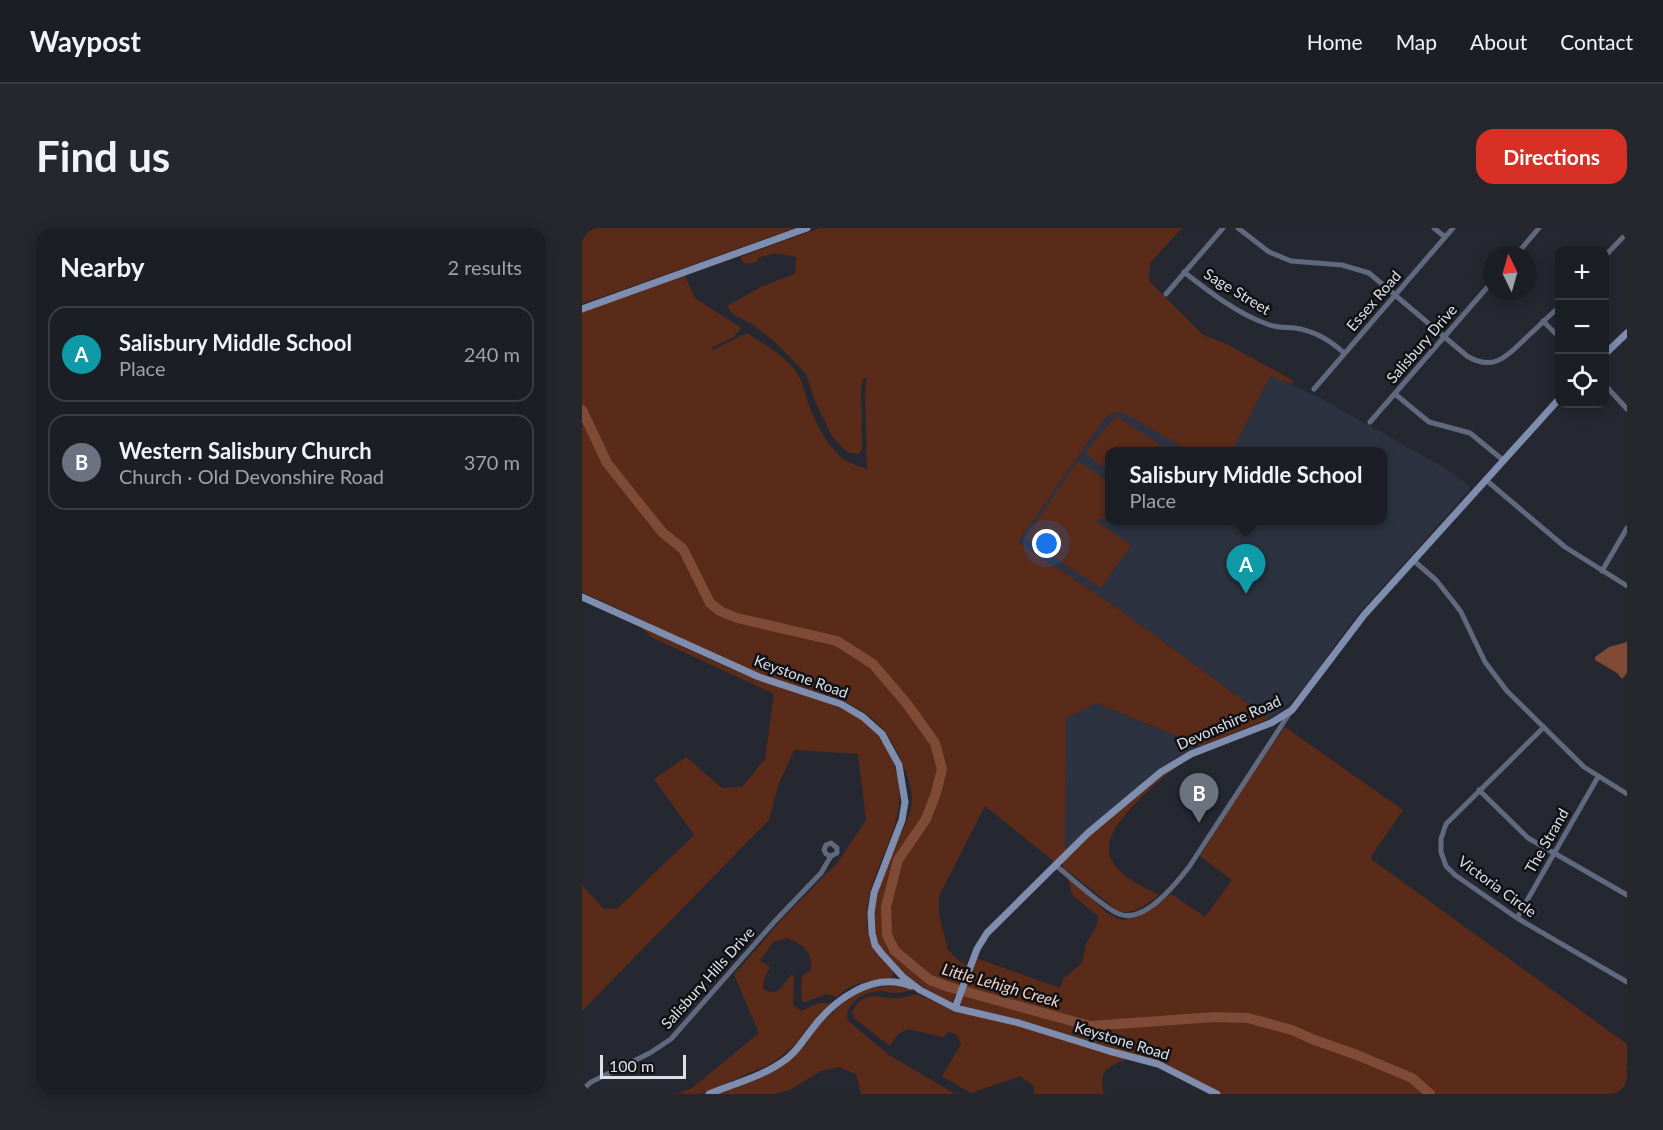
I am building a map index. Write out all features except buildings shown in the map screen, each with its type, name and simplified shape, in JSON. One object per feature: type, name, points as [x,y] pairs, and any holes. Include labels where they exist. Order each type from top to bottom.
[{"type":"street","points":[[583,309],[807,228]]},
{"type":"street","points":[[1166,294],[1223,228]]},
{"type":"street","points":[[1238,228],[1258,245],[1280,257],[1300,263],[1351,266],[1369,273],[1473,359],[1491,363],[1508,355],[1555,310]]},
{"type":"street","points":[[1434,228],[1445,237]]},
{"type":"street","name":"Essex Road","points":[[1314,389],[1453,228]]},
{"type":"street","points":[[1524,246],[1539,228]]},
{"type":"street","points":[[1609,252],[1627,233]]},
{"type":"street","name":"Sage Street","points":[[1184,272],[1223,300],[1260,322],[1316,334],[1344,353]]},
{"type":"street","name":"Salisbury Drive","points":[[1370,422],[1483,292]]},
{"type":"street","points":[[1543,321],[1555,333]]},
{"type":"street","points":[[1609,350],[1627,333]]},
{"type":"street","points":[[1609,389],[1627,409]]},
{"type":"street","points":[[1395,394],[1429,422],[1470,433],[1503,460]]},
{"type":"street","name":"Devonshire Road","points":[[956,1005],[969,967],[987,933],[1088,833],[1171,765],[1191,754],[1271,723],[1292,710],[1350,631],[1555,403]]},
{"type":"street","points":[[1486,480],[1557,541],[1627,586]]},
{"type":"street","points":[[1602,571],[1627,528]]},
{"type":"street","points":[[1413,560],[1436,580],[1452,600],[1494,677],[1575,759],[1598,777],[1627,794]]},
{"type":"street","name":"Keystone Road","points":[[582,597],[759,677],[841,704],[863,717],[882,734],[899,765],[905,802],[902,820],[874,893],[871,913],[872,933],[875,945],[882,954],[920,990],[956,1005],[1158,1064],[1217,1094]]},
{"type":"street","points":[[1056,865],[1113,911],[1125,916],[1142,913],[1169,890],[1189,867],[1292,710]]},
{"type":"street","name":"Victoria Circle","points":[[1544,727],[1446,824],[1440,839],[1441,852],[1446,866],[1455,875],[1517,918],[1627,982]]},
{"type":"street","name":"The Strand","points":[[1517,918],[1598,777]]},
{"type":"street","points":[[1479,790],[1521,832],[1627,895]]},
{"type":"street","name":"Salisbury Hills Drive","points":[[582,1090],[591,1082],[650,1053],[671,1039],[821,873],[831,856]]},
{"type":"street","points":[[709,1094],[781,1063],[794,1053],[818,1022],[847,995],[856,990],[884,982],[905,984],[920,990]]},
{"type":"shaded area","points":[[582,228],[795,228],[582,303]]},
{"type":"shaded area","points":[[820,228],[1182,228],[1150,263],[1149,281],[1203,335],[1225,343],[1294,381],[1290,384],[1270,376],[1234,447],[1182,447],[1126,414],[1115,412],[1105,418],[1018,542],[1113,605],[1269,719],[1201,746],[1096,703],[1066,718],[1065,853],[1056,863],[985,806],[939,896],[939,915],[948,950],[960,962],[966,964],[952,1003],[901,971],[884,953],[875,934],[874,911],[879,887],[907,821],[912,800],[909,781],[902,761],[880,726],[853,705],[756,673],[582,592],[582,312],[679,276],[685,276],[695,298],[741,328],[734,337],[712,347],[713,350],[747,333],[781,356],[799,377],[813,415],[829,444],[846,461],[867,469],[865,392],[867,377],[863,379],[861,390],[862,450],[858,454],[847,452],[832,436],[815,401],[806,374],[775,342],[752,324],[734,315],[727,306],[761,287],[795,274],[796,257],[774,253],[758,258],[757,262],[745,264],[740,257]]},
{"type":"shaded area","points":[[1270,375],[1320,398],[1450,471],[1471,488],[1353,620],[1305,688],[1269,719],[1113,605],[1018,542],[1105,418],[1115,412],[1128,414],[1182,447],[1105,447],[1105,525],[1387,525],[1387,447],[1234,447]]},
{"type":"shaded area","points":[[1116,416],[1161,445],[1160,447],[1105,447],[1105,469],[1085,453]]},
{"type":"shaded area","points":[[1078,461],[1105,479],[1105,518],[1094,520],[1131,545],[1101,588],[1025,538]]},
{"type":"shaded area","points":[[642,628],[744,674],[832,704],[860,719],[880,736],[886,746],[895,767],[899,789],[898,811],[893,831],[877,871],[867,912],[868,934],[872,945],[894,972],[891,978],[862,983],[849,988],[837,997],[826,994],[803,1003],[802,976],[811,970],[810,958],[803,947],[788,938],[773,942],[760,961],[770,967],[764,979],[763,989],[770,992],[778,991],[792,974],[794,976],[793,1005],[801,1011],[819,1003],[832,1003],[807,1028],[797,1043],[771,1064],[700,1094],[677,1094],[692,1088],[759,1033],[734,975],[781,920],[838,862],[866,820],[858,754],[794,750],[778,786],[769,820],[582,1011],[582,885],[603,908],[617,909],[694,835],[654,779],[686,757],[722,788],[742,787],[765,759],[774,694],[651,637]]},
{"type":"shaded area","points":[[1627,642],[1627,673],[1622,679],[1617,673],[1595,660],[1595,657],[1609,647]]},
{"type":"shaded area","points":[[1095,703],[1201,746],[1180,755],[1153,774],[1065,853],[1066,718]]},
{"type":"shaded area","points":[[1285,727],[1403,810],[1371,859],[1627,1044],[1627,1064],[1625,1065],[1627,1066],[1627,1094],[1222,1094],[1165,1064],[960,1004],[976,958],[1060,988],[1063,979],[1082,963],[1086,944],[1096,927],[1098,916],[1072,895],[1068,877],[1107,913],[1118,919],[1124,920],[1140,916],[1171,894],[1205,917],[1232,880],[1200,856]]},
{"type":"shaded area","points":[[1186,760],[1140,798],[1113,832],[1109,850],[1115,865],[1132,880],[1159,895],[1136,910],[1119,912],[1064,869],[1062,862],[1121,807]]},
{"type":"shaded area","points":[[895,985],[914,990],[868,993],[857,999],[849,1008],[847,1020],[889,1055],[955,1094],[861,1094],[856,1074],[839,1067],[821,1071],[792,1089],[775,1094],[716,1094],[781,1067],[794,1057],[807,1043],[813,1031],[850,996],[865,989]]},
{"type":"shaded area","points":[[917,994],[956,1012],[1018,1025],[1127,1059],[1106,1070],[1103,1079],[1103,1093],[1106,1094],[1034,1094],[1034,1086],[1020,1076],[971,1093],[942,1076],[961,1044],[956,1034],[948,1032],[943,1037],[908,1029],[898,1034],[890,1046],[855,1019],[852,1012],[857,1004],[868,997],[901,998]]},
{"type":"waterway","name":"Little Lehigh Creek","points":[[582,410],[607,463],[662,532],[683,549],[710,603],[720,611],[737,618],[837,641],[873,664],[907,704],[935,743],[942,769],[936,793],[926,819],[898,860],[886,907],[887,935],[895,951],[930,980],[1090,1026],[1215,1017],[1248,1018],[1292,1030],[1357,1055],[1412,1078],[1430,1094]]},
{"type":"place","name":"Salisbury Middle School","points":[[1246,594]]},
{"type":"place","name":"Western Salisbury Church","points":[[1199,823]]}]
